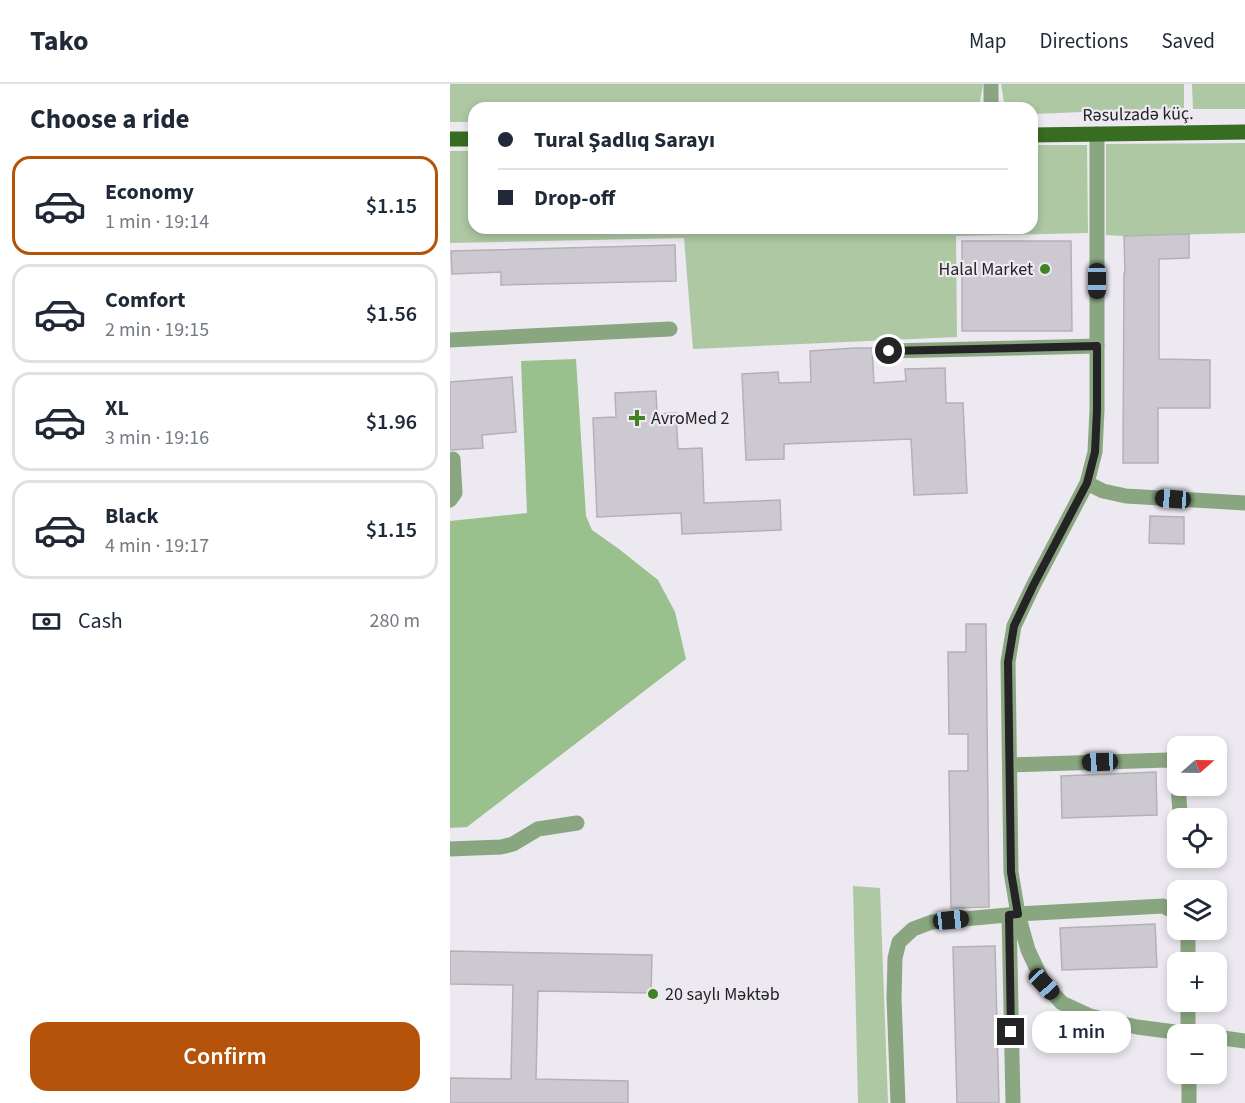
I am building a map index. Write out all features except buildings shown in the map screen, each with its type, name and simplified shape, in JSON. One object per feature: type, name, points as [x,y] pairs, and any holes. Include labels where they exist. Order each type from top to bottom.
[{"type":"main road","name":"Rəsulzadə küç.","points":[[1038,135],[1245,132]]},
{"type":"main road","points":[[450,139],[468,139]]},
{"type":"lane","points":[[991,84],[991,102]]},
{"type":"lane","points":[[1013,1103],[1013,914],[1008,662],[1014,626],[1087,483],[1095,452],[1097,134]]},
{"type":"lane","points":[[450,340],[670,329]]},
{"type":"lane","points":[[889,351],[1097,346]]},
{"type":"lane","points":[[450,501],[455,493],[453,459]]},
{"type":"lane","points":[[1087,483],[1103,491],[1126,496],[1245,503]]},
{"type":"lane","points":[[1010,765],[1167,760]]},
{"type":"lane","points":[[450,849],[501,847],[513,844],[538,829],[577,823]]},
{"type":"lane","points":[[898,1103],[894,998],[895,958],[899,942],[913,929],[932,922],[1013,914],[1163,906],[1167,908]]},
{"type":"lane","points":[[1013,914],[1044,984],[1062,1003],[1090,1016],[1167,1031]]},
{"type":"lane","points":[[1227,1039],[1245,1041]]},
{"type":"lane","points":[[1189,1084],[1189,1103]]},
{"type":"green space","points":[[450,84],[983,84],[980,102],[468,102],[468,122],[450,122]]},
{"type":"green space","points":[[1001,84],[1184,84],[1184,108],[1038,114],[1038,102],[1004,102]]},
{"type":"green space","points":[[1192,84],[1245,84],[1245,109],[1193,109]]},
{"type":"green space","points":[[1245,143],[1245,233],[1106,235],[1106,144]]},
{"type":"green space","points":[[1038,145],[1087,145],[1088,233],[956,236],[957,337],[693,349],[684,238],[450,243],[450,151],[468,151],[468,234],[1038,234]]},
{"type":"green space","points":[[576,359],[586,516],[592,530],[658,580],[675,612],[686,659],[467,827],[450,828],[450,521],[527,513],[521,361]]},
{"type":"green space","points":[[853,886],[880,888],[888,1103],[858,1103]]},
{"type":"place","name":"Halal Market","points":[[1045,269]]},
{"type":"place","name":"AvroMed 2","points":[[637,418]]},
{"type":"place","name":"20 saylı Məktəb","points":[[653,994]]},
{"type":"route","points":[[889,351],[1097,346],[1095,452],[1087,483],[1014,626],[1008,662],[1011,872],[1018,914],[1009,915],[1011,1032]]}]
